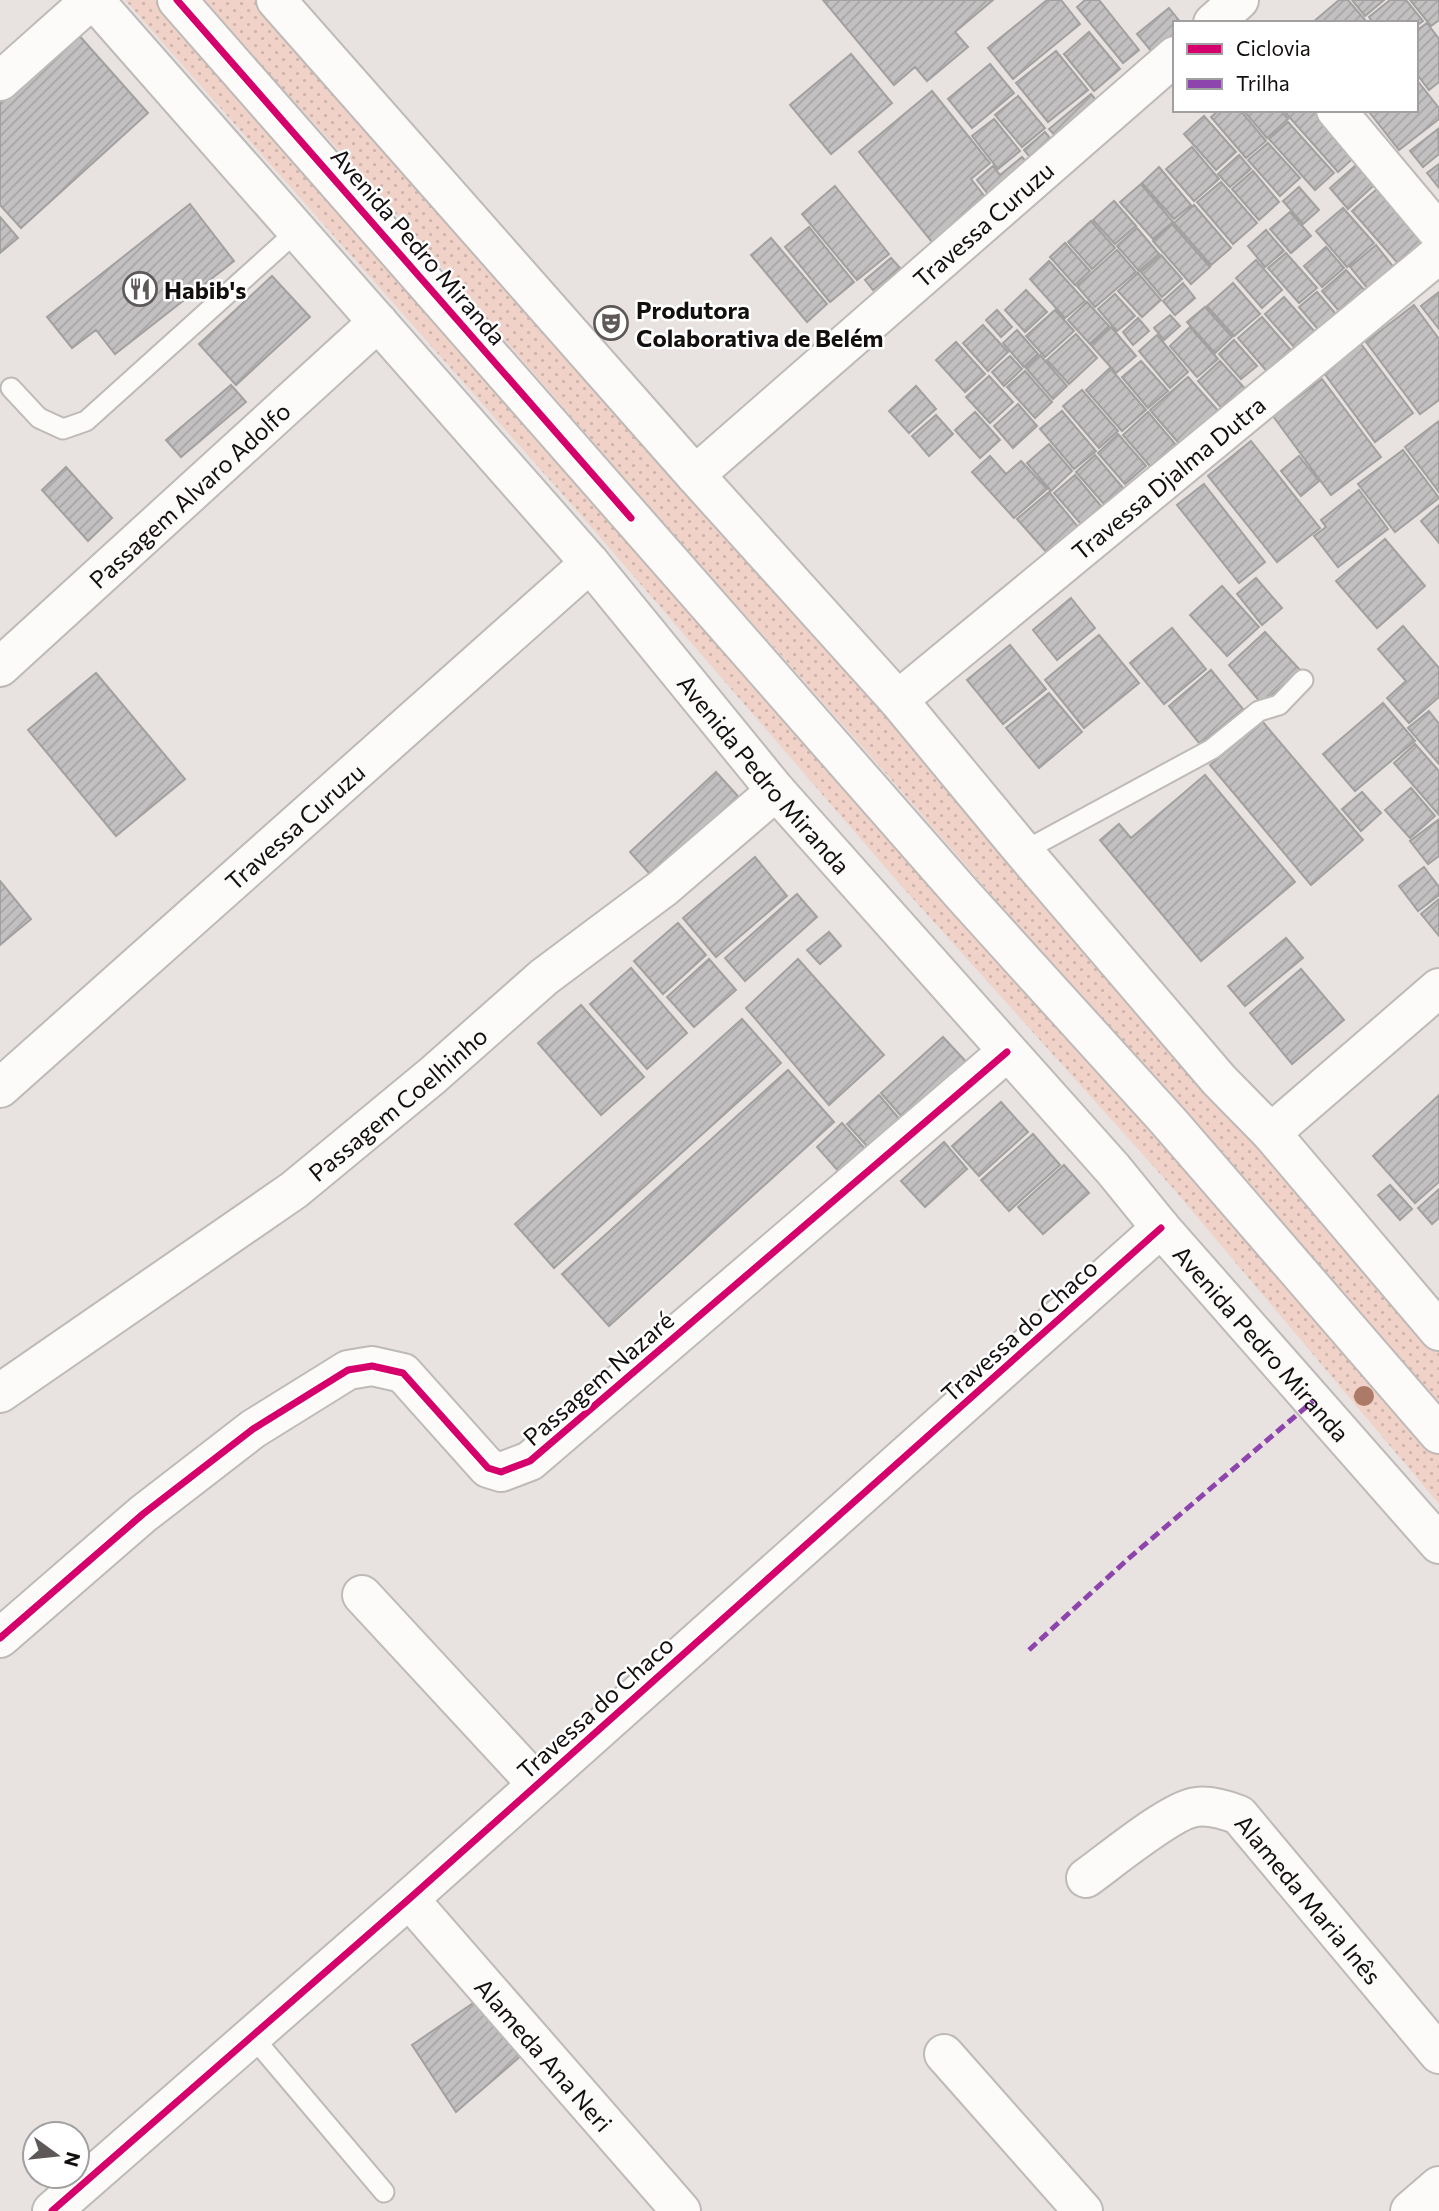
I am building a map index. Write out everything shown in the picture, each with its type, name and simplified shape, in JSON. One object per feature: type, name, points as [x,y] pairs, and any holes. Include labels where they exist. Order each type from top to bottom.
[{"type":"street","points":[[0,81],[92,0]]},
{"type":"street","name":"Avenida Pedro Miranda","points":[[92,0],[590,563],[776,791],[1113,1169],[1161,1228],[1439,1544]]},
{"type":"street","name":"Avenida Pedro Miranda","points":[[177,0],[954,884],[1169,1122],[1439,1434]]},
{"type":"street","points":[[292,5],[695,475],[898,700],[1219,1080],[1271,1133],[1439,1331]]},
{"type":"street","name":"Travessa Curuzu","points":[[695,475],[1173,58]]},
{"type":"street","points":[[1338,112],[1439,233]]},
{"type":"street","name":"Travessa Djalma Dutra","points":[[898,700],[1439,254]]},
{"type":"street","name":"Passagem Alvaro Adolfo","points":[[0,667],[378,322]]},
{"type":"street","name":"Travessa Curuzu","points":[[0,1088],[590,563]]},
{"type":"street","name":"Passagem Coelhinho","points":[[0,1393],[294,1190],[432,1076],[544,977],[663,888],[776,791]]},
{"type":"street","points":[[1271,1133],[1439,988]]},
{"type":"street","name":"Passagem Nazaré","points":[[0,1638],[144,1514],[253,1429],[348,1370],[372,1366],[404,1373],[488,1468],[501,1472],[530,1461],[1007,1052]]},
{"type":"street","name":"Travessa do Chaco","points":[[52,2211],[409,1899],[1161,1228]]},
{"type":"street","points":[[362,1595],[537,1784]]},
{"type":"street","name":"Alameda Maria Inês","points":[[1086,1878],[1175,1814],[1196,1807],[1220,1808],[1239,1815],[1439,2054]]},
{"type":"street","name":"Alameda Ana Neri","points":[[409,1899],[681,2211]]},
{"type":"street","points":[[944,2054],[1083,2211]]},
{"type":"street","points":[[1410,2211],[1439,2186]]},
{"type":"lane","points":[[11,388],[39,418],[63,429],[86,421],[297,231]]},
{"type":"lane","points":[[1024,851],[1212,749],[1259,711],[1279,705],[1303,680]]},
{"type":"lane","points":[[252,2036],[384,2192]]},
{"type":"shaded area","points":[[125,0],[165,0],[1439,1447],[1439,1504],[1172,1187],[898,882],[580,514]]},
{"type":"shaded area","points":[[201,0],[255,0],[795,608],[1439,1349],[1439,1410],[378,193]]},
{"type":"building","points":[[823,0],[993,0],[955,32],[968,47],[927,81],[915,67],[894,85]]},
{"type":"building","points":[[1047,0],[1061,0],[1080,24],[1013,79],[988,48]]},
{"type":"building","points":[[1085,0],[1099,0],[1139,50],[1123,63],[1077,7]]},
{"type":"building","points":[[1339,0],[1348,0],[1365,20],[1364,21],[1314,21]]},
{"type":"building","points":[[1352,0],[1384,0],[1365,16]]},
{"type":"building","points":[[1390,0],[1406,0],[1423,21],[1418,25],[1418,21],[1372,21],[1369,17]]},
{"type":"building","points":[[1410,0],[1439,0],[1439,20],[1431,26]]},
{"type":"building","points":[[1169,8],[1179,21],[1173,21],[1173,35],[1152,52],[1137,34]]},
{"type":"building","points":[[1427,23],[1439,39],[1439,82],[1429,90],[1418,76],[1418,30]]},
{"type":"building","points":[[76,32],[148,113],[21,228],[0,205],[0,100]]},
{"type":"building","points":[[1089,32],[1120,69],[1094,91],[1064,54]]},
{"type":"building","points":[[1056,51],[1088,90],[1048,122],[1016,83]]},
{"type":"building","points":[[851,54],[892,103],[831,154],[790,105]]},
{"type":"building","points":[[990,64],[1014,93],[972,128],[948,99]]},
{"type":"building","points":[[1418,82],[1439,108],[1439,119],[1399,150],[1370,113],[1418,112]]},
{"type":"building","points":[[932,91],[990,163],[971,179],[986,198],[932,242],[859,152]]},
{"type":"building","points":[[1091,94],[1100,105],[1058,139],[1049,129]]},
{"type":"building","points":[[1018,96],[1045,128],[1022,147],[995,115]]},
{"type":"building","points":[[1217,112],[1242,112],[1266,141],[1246,158],[1211,117]]},
{"type":"building","points":[[1245,112],[1282,112],[1288,119],[1267,138]]},
{"type":"building","points":[[1285,112],[1327,112],[1361,151],[1338,172]]},
{"type":"building","points":[[1204,116],[1236,152],[1216,170],[1184,134]]},
{"type":"building","points":[[994,119],[1020,151],[998,169],[972,136]]},
{"type":"building","points":[[1288,122],[1334,173],[1315,190],[1269,139]]},
{"type":"building","points":[[1438,129],[1439,154],[1423,167],[1410,151]]},
{"type":"building","points":[[1045,132],[1058,148],[1037,166],[1024,150]]},
{"type":"building","points":[[1268,143],[1300,178],[1280,196],[1248,160]]},
{"type":"building","points":[[1192,147],[1219,179],[1194,201],[1166,169]]},
{"type":"building","points":[[1239,155],[1251,169],[1230,187],[1218,174]]},
{"type":"building","points":[[1022,157],[1034,171],[995,203],[977,180],[993,166],[1000,175]]},
{"type":"building","points":[[1364,158],[1382,178],[1348,209],[1330,188]]},
{"type":"building","points":[[1439,164],[1439,188],[1427,173]]},
{"type":"building","points":[[1159,167],[1191,205],[1174,219],[1142,183]]},
{"type":"building","points":[[1253,171],[1279,202],[1259,220],[1232,189]]},
{"type":"building","points":[[1386,181],[1439,242],[1409,276],[1352,211]]},
{"type":"building","points":[[1221,182],[1257,223],[1233,244],[1197,202]]},
{"type":"building","points":[[1141,184],[1173,222],[1153,239],[1120,202]]},
{"type":"building","points":[[835,186],[889,254],[857,280],[802,214]]},
{"type":"building","points":[[1299,187],[1319,210],[1303,224],[1283,201]]},
{"type":"building","points":[[1114,201],[1136,226],[1115,244],[1093,220]]},
{"type":"building","name":"Habib's","points":[[190,204],[234,261],[115,354],[96,330],[72,348],[47,317]]},
{"type":"building","points":[[1194,205],[1231,248],[1211,265],[1174,223]]},
{"type":"building","points":[[1343,208],[1374,243],[1347,267],[1316,231]]},
{"type":"building","points":[[1290,212],[1311,236],[1291,253],[1270,229]]},
{"type":"building","points":[[0,217],[18,238],[0,253]]},
{"type":"building","points":[[1091,221],[1115,248],[1092,269],[1068,242]]},
{"type":"building","points":[[1172,224],[1210,267],[1191,284],[1153,241]]},
{"type":"building","points":[[809,227],[854,282],[830,302],[785,247]]},
{"type":"building","points":[[1137,228],[1159,254],[1139,271],[1117,246]]},
{"type":"building","points":[[1266,230],[1284,251],[1265,267],[1248,246]]},
{"type":"building","points":[[771,238],[827,304],[807,322],[751,255]]},
{"type":"building","points":[[1065,243],[1090,271],[1075,285],[1050,257]]},
{"type":"building","points":[[1376,245],[1403,279],[1377,300],[1350,267]]},
{"type":"building","points":[[1326,247],[1344,268],[1322,287],[1304,266]]},
{"type":"building","points":[[1117,250],[1136,272],[1095,307],[1077,286]]},
{"type":"building","points":[[1286,253],[1317,288],[1299,303],[1268,268]]},
{"type":"building","points":[[1161,255],[1182,279],[1162,297],[1141,272]]},
{"type":"building","points":[[891,258],[900,268],[873,290],[865,280]]},
{"type":"building","points":[[1256,260],[1282,290],[1262,308],[1236,278]]},
{"type":"building","points":[[1049,261],[1085,301],[1065,318],[1030,279]]},
{"type":"building","points":[[1346,270],[1376,303],[1351,325],[1322,291]]},
{"type":"building","points":[[1138,273],[1161,300],[1142,317],[1118,291]]},
{"type":"building","points":[[272,276],[310,317],[236,385],[199,344]]},
{"type":"building","points":[[1183,283],[1195,298],[1175,315],[1163,301]]},
{"type":"building","points":[[1233,283],[1260,314],[1234,336],[1207,306]]},
{"type":"building","points":[[1026,290],[1047,312],[1025,332],[1005,310]]},
{"type":"building","points":[[1317,292],[1347,327],[1329,342],[1299,307]]},
{"type":"building","points":[[1439,292],[1439,329],[1421,306]]},
{"type":"building","points":[[1115,294],[1135,316],[1117,331],[1098,309]]},
{"type":"building","points":[[1284,297],[1322,340],[1303,357],[1265,314]]},
{"type":"building","points":[[1087,302],[1109,326],[1090,344],[1068,320]]},
{"type":"building","points":[[1414,305],[1439,339],[1439,400],[1420,414],[1366,342]]},
{"type":"building","points":[[1205,307],[1232,337],[1215,353],[1187,322]]},
{"type":"building","points":[[997,310],[1012,327],[1001,337],[986,320]]},
{"type":"building","points":[[1055,310],[1074,331],[1045,357],[1026,336]]},
{"type":"building","points":[[1170,315],[1180,326],[1164,340],[1154,328]]},
{"type":"building","points":[[1262,317],[1295,355],[1271,376],[1238,338]]},
{"type":"building","points":[[1138,318],[1149,331],[1133,345],[1123,332]]},
{"type":"building","points":[[983,325],[1008,352],[988,371],[963,343]]},
{"type":"building","points":[[1111,327],[1136,356],[1116,373],[1091,345]]},
{"type":"building","points":[[1190,327],[1218,359],[1197,377],[1170,346]]},
{"type":"building","points":[[1017,330],[1038,354],[1024,367],[1003,343]]},
{"type":"building","points":[[1076,334],[1097,358],[1069,384],[1047,360]]},
{"type":"building","points":[[1157,335],[1188,372],[1170,388],[1139,351]]},
{"type":"building","points":[[1234,340],[1257,366],[1241,379],[1219,354]]},
{"type":"building","points":[[956,342],[985,374],[965,392],[936,360]]},
{"type":"building","points":[[1361,344],[1413,413],[1375,442],[1324,373]]},
{"type":"building","points":[[1040,355],[1067,386],[1053,399],[1026,368]]},
{"type":"building","points":[[1010,356],[1022,369],[1004,386],[992,372]]},
{"type":"building","points":[[1141,361],[1168,391],[1148,408],[1122,377]]},
{"type":"building","points":[[1220,361],[1248,392],[1225,412],[1198,381]]},
{"type":"building","points":[[1110,368],[1146,410],[1122,431],[1086,390]]},
{"type":"building","points":[[1025,371],[1052,402],[1035,418],[1007,387]]},
{"type":"building","points":[[989,376],[1013,402],[990,423],[966,397]]},
{"type":"building","points":[[1188,377],[1221,414],[1183,448],[1150,410]]},
{"type":"building","points":[[1322,379],[1381,457],[1331,495],[1273,416]]},
{"type":"building","points":[[231,385],[246,402],[181,457],[166,440]]},
{"type":"building","points":[[916,386],[936,409],[909,433],[889,411]]},
{"type":"building","points":[[1082,390],[1118,431],[1099,448],[1063,406]]},
{"type":"building","points":[[1018,404],[1037,426],[1013,448],[994,426]]},
{"type":"building","points":[[1062,411],[1096,451],[1074,469],[1040,429]]},
{"type":"building","points":[[975,412],[1000,440],[980,458],[955,430]]},
{"type":"building","points":[[1148,412],[1181,451],[1156,473],[1123,435]]},
{"type":"building","points":[[936,415],[953,434],[929,456],[912,436]]},
{"type":"building","points":[[1439,421],[1439,492],[1405,447]]},
{"type":"building","points":[[1118,434],[1146,466],[1125,484],[1098,453]]},
{"type":"building","points":[[1251,441],[1320,528],[1277,562],[1208,476]]},
{"type":"building","points":[[1049,444],[1072,471],[1051,491],[1027,463]]},
{"type":"building","points":[[1403,450],[1439,498],[1395,532],[1358,484]]},
{"type":"building","points":[[1095,455],[1123,488],[1104,504],[1076,472]]},
{"type":"building","points":[[990,456],[1006,474],[1021,461],[1047,489],[1014,518],[972,472]]},
{"type":"building","points":[[1299,456],[1319,481],[1301,496],[1281,471]]},
{"type":"building","points":[[66,467],[112,518],[88,541],[42,490]]},
{"type":"building","points":[[1075,475],[1101,506],[1081,524],[1054,493]]},
{"type":"building","points":[[1204,484],[1265,562],[1239,583],[1177,505]]},
{"type":"building","points":[[1359,490],[1388,529],[1338,567],[1314,536],[1326,527],[1321,520]]},
{"type":"building","points":[[1049,492],[1079,528],[1048,554],[1017,519]]},
{"type":"building","points":[[1439,505],[1439,543],[1421,521]]},
{"type":"building","points":[[1385,539],[1425,586],[1377,628],[1336,581]]},
{"type":"building","points":[[1256,578],[1282,608],[1262,625],[1237,594]]},
{"type":"building","points":[[1222,586],[1259,627],[1227,656],[1190,615]]},
{"type":"building","points":[[1071,598],[1095,628],[1057,660],[1033,630]]},
{"type":"building","points":[[1403,626],[1439,668],[1439,697],[1409,723],[1387,698],[1406,681],[1378,649]]},
{"type":"building","points":[[1172,628],[1206,669],[1164,704],[1130,663]]},
{"type":"building","points":[[1265,632],[1300,670],[1262,704],[1229,665]]},
{"type":"building","points":[[1099,635],[1139,683],[1084,728],[1045,680]]},
{"type":"building","points":[[1010,645],[1046,689],[1003,724],[967,680]]},
{"type":"building","points":[[1211,670],[1243,709],[1200,744],[1169,706]]},
{"type":"building","points":[[96,673],[185,779],[116,836],[28,730]]},
{"type":"building","points":[[1049,693],[1082,732],[1039,768],[1006,728]]},
{"type":"building","points":[[1383,703],[1415,741],[1355,791],[1323,754]]},
{"type":"building","points":[[1429,711],[1439,724],[1439,764],[1408,728]]},
{"type":"building","points":[[1262,721],[1363,840],[1311,885],[1210,765]]},
{"type":"building","points":[[1415,744],[1439,771],[1439,815],[1394,763]]},
{"type":"building","points":[[716,772],[745,804],[658,883],[630,852]]},
{"type":"building","points":[[1205,775],[1295,882],[1201,961],[1100,840],[1119,824],[1131,838]]},
{"type":"building","points":[[1411,788],[1435,816],[1410,838],[1385,810]]},
{"type":"building","points":[[1362,792],[1381,813],[1361,831],[1342,809]]},
{"type":"building","points":[[1438,820],[1439,856],[1428,864],[1410,841]]},
{"type":"building","points":[[755,857],[787,896],[716,957],[683,918]]},
{"type":"building","points":[[1424,867],[1439,887],[1439,895],[1418,911],[1399,886]]},
{"type":"building","points":[[0,881],[31,919],[0,945]]},
{"type":"building","points":[[797,894],[817,917],[745,981],[725,958]]},
{"type":"building","points":[[1439,899],[1439,936],[1421,914]]},
{"type":"building","points":[[678,923],[706,955],[663,994],[634,961]]},
{"type":"building","points":[[829,932],[841,946],[820,964],[807,950]]},
{"type":"building","points":[[1286,938],[1303,958],[1245,1006],[1228,986]]},
{"type":"building","points":[[709,959],[736,990],[694,1027],[667,997]]},
{"type":"building","points":[[798,959],[884,1055],[829,1105],[746,1008]]},
{"type":"building","points":[[631,968],[687,1033],[647,1069],[590,1004]]},
{"type":"building","points":[[1301,969],[1344,1020],[1292,1064],[1250,1013]]},
{"type":"building","points":[[581,1005],[644,1077],[601,1115],[538,1043]]},
{"type":"building","points":[[742,1019],[781,1063],[554,1268],[515,1224]]},
{"type":"building","points":[[943,1037],[972,1068],[909,1125],[881,1093]]},
{"type":"building","points":[[788,1070],[834,1122],[609,1326],[562,1274]]},
{"type":"building","points":[[879,1095],[907,1128],[876,1156],[847,1124]]},
{"type":"building","points":[[1439,1095],[1439,1182],[1415,1203],[1373,1156]]},
{"type":"building","points":[[1001,1102],[1028,1132],[979,1176],[952,1146]]},
{"type":"building","points":[[842,1123],[874,1159],[848,1182],[817,1147]]},
{"type":"building","points":[[1033,1134],[1060,1165],[1009,1211],[981,1180]]},
{"type":"building","points":[[944,1142],[967,1169],[925,1207],[901,1181]]},
{"type":"building","points":[[1064,1165],[1089,1193],[1043,1234],[1018,1207]]},
{"type":"building","points":[[1390,1185],[1412,1209],[1400,1220],[1378,1195]]},
{"type":"building","points":[[1439,1189],[1439,1218],[1432,1224],[1418,1208]]},
{"type":"building","points":[[476,2001],[522,2055],[456,2112],[412,2045]]},
{"type":"marked path","points":[[1029,1650],[1128,1559],[1313,1401]]},
{"type":"cycle path","points":[[177,0],[631,518]]},
{"type":"cycle path","points":[[0,1638],[143,1514],[253,1429],[348,1370],[372,1366],[403,1373],[488,1468],[501,1472],[530,1461],[1007,1052]]},
{"type":"cycle path","points":[[52,2211],[409,1899],[1161,1228]]},
{"type":"place","name":"Habib's","points":[[140,289]]},
{"type":"place","name":"Produtora Colaborativa de Belém","points":[[611,323]]}]
